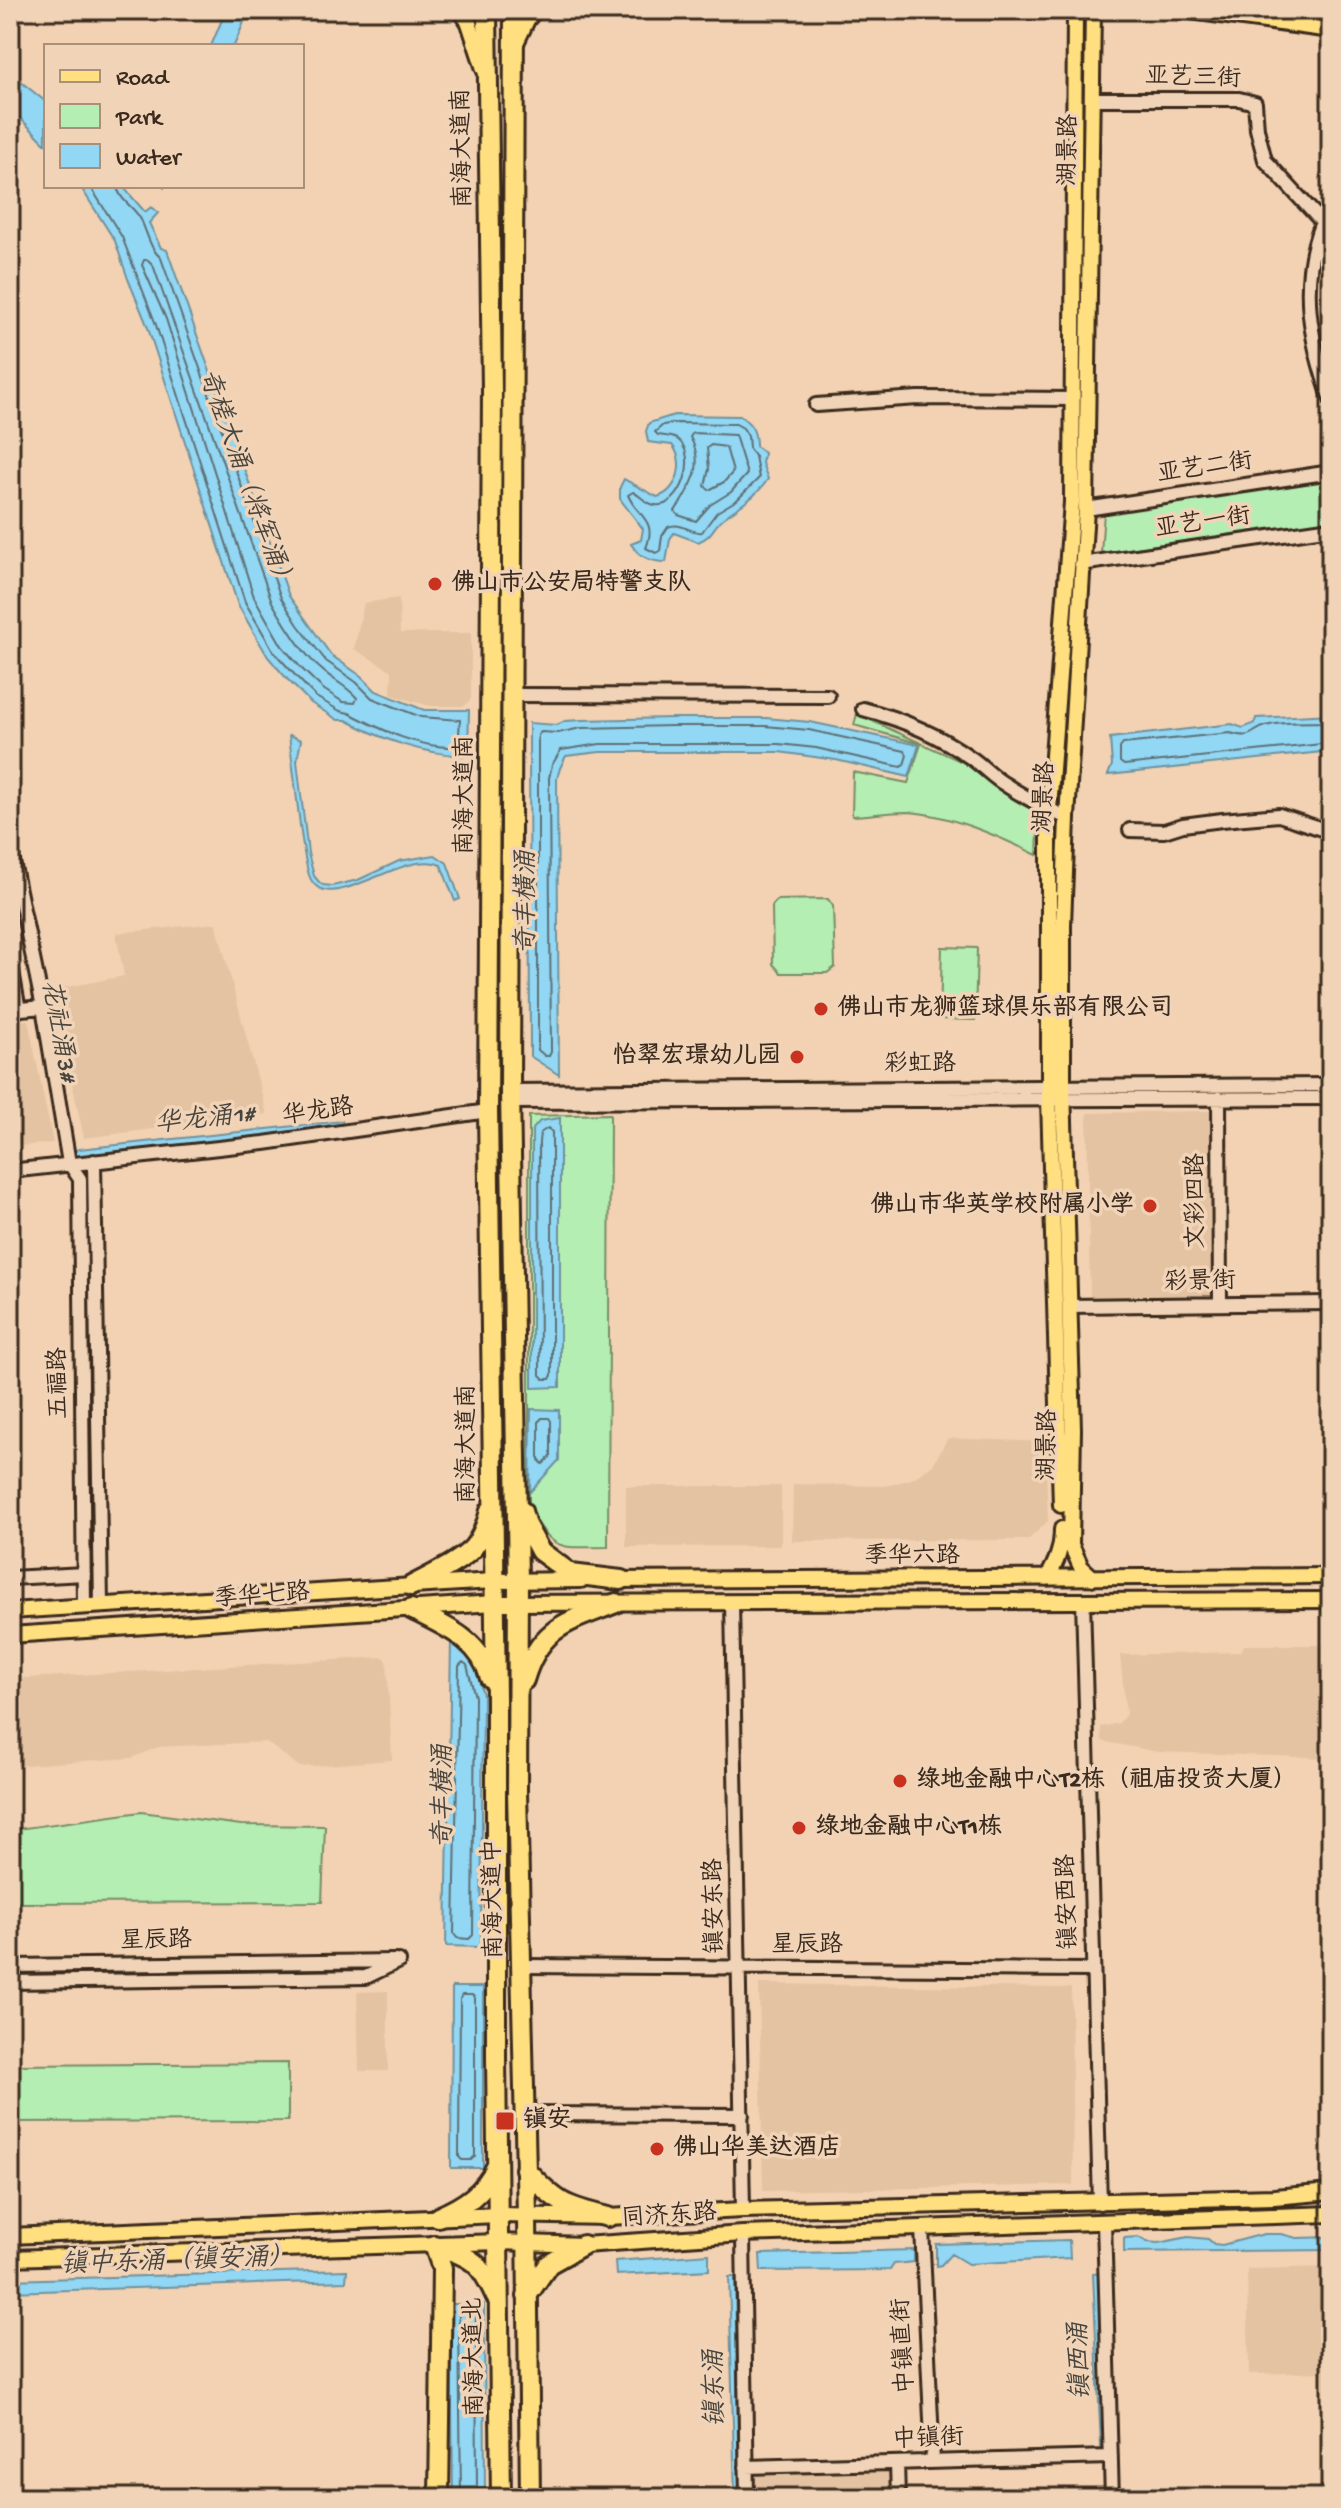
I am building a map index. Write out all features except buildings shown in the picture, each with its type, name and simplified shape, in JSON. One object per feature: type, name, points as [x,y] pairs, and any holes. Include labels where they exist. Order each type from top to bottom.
[{"type":"highway","name":"南海大道南","points":[[487,10],[492,390],[488,1111],[493,1581]]},
{"type":"highway","name":"南海大道南","points":[[514,10],[511,790],[519,1097],[518,1581]]},
{"type":"highway","points":[[517,1490],[526,1525],[540,1551],[571,1574],[621,1580]]},
{"type":"highway","points":[[411,1586],[446,1567],[473,1547],[486,1524],[493,1501]]},
{"type":"highway","name":"南海大道中","points":[[493,1581],[498,2215]]},
{"type":"highway","name":"南海大道中","points":[[518,1581],[518,1808],[527,2216]]},
{"type":"highway","points":[[519,1698],[540,1642],[552,1630],[616,1603]]},
{"type":"highway","points":[[411,1609],[463,1636],[488,1668],[496,1697]]},
{"type":"highway","points":[[495,1802],[512,1803],[518,1808]]},
{"type":"highway","points":[[438,2217],[472,2199],[490,2180],[498,2164]]},
{"type":"highway","points":[[525,2169],[567,2207],[608,2217]]},
{"type":"highway","name":"南海大道北","points":[[498,2215],[501,2498]]},
{"type":"highway","points":[[527,2216],[530,2498]]},
{"type":"highway","points":[[434,2245],[472,2259],[485,2272],[499,2304]]},
{"type":"highway","points":[[434,2245],[442,2268],[439,2498]]},
{"type":"highway","points":[[527,2296],[549,2264],[583,2245]]},
{"type":"main road","points":[[461,10],[469,23],[487,78]]},
{"type":"main road","points":[[514,49],[535,10]]},
{"type":"main road","name":"湖景路","points":[[1047,1578],[1062,1543],[1049,809],[1072,502],[1075,10]]},
{"type":"main road","name":"湖景路","points":[[1093,10],[1086,509],[1067,818],[1056,1093],[1069,1306],[1073,1429],[1071,1545],[1081,1567],[1093,1578]]},
{"type":"main road","points":[[1183,10],[1331,30]]},
{"type":"main road","name":"季华六路","points":[[493,1581],[1331,1576]]},
{"type":"main road","name":"季华七路","points":[[10,1611],[493,1581]]},
{"type":"main road","name":"季华六路","points":[[518,1602],[1331,1600]]},
{"type":"main road","name":"季华七路","points":[[10,1635],[518,1602]]},
{"type":"main road","name":"同济东路","points":[[10,2236],[498,2215],[608,2217],[743,2210],[1274,2197],[1331,2192]]},
{"type":"main road","name":"同济东路","points":[[10,2258],[499,2242],[583,2245],[743,2234],[1331,2214]]},
{"type":"street","name":"亚艺三街","points":[[1093,99],[1239,99],[1255,103],[1257,129],[1265,160],[1322,222],[1312,248],[1307,294],[1316,351],[1331,400]]},
{"type":"street","points":[[816,405],[918,398],[1072,399]]},
{"type":"street","name":"亚艺二街","points":[[1086,509],[1331,472]]},
{"type":"street","name":"亚艺一街","points":[[1081,564],[1331,528]]},
{"type":"street","points":[[512,695],[828,696]]},
{"type":"street","points":[[863,709],[888,715],[936,736],[971,758],[1001,783],[1067,818]]},
{"type":"street","points":[[1130,830],[1164,831],[1209,821],[1279,815],[1331,832]]},
{"type":"street","points":[[10,847],[28,1009]]},
{"type":"street","points":[[10,960],[28,1009]]},
{"type":"street","name":"五福路","points":[[28,1009],[69,1163],[80,1179],[84,1606]]},
{"type":"street","name":"彩虹路","points":[[1056,1093],[1331,1085]]},
{"type":"street","name":"彩虹路","points":[[519,1097],[850,1087],[1219,1098],[1331,1098]]},
{"type":"street","name":"文彩四路","points":[[1219,1098],[1220,1304]]},
{"type":"street","name":"华龙路","points":[[10,1171],[264,1143],[488,1111]]},
{"type":"street","name":"五福路","points":[[94,1161],[101,1605]]},
{"type":"street","name":"彩景街","points":[[1069,1306],[1331,1303]]},
{"type":"street","points":[[10,1578],[84,1574]]},
{"type":"street","name":"镇安西路","points":[[1083,1600],[1100,2203]]},
{"type":"street","name":"镇安东路","points":[[732,1602],[743,2210]]},
{"type":"street","name":"星辰路","points":[[10,1966],[399,1961],[366,1977],[10,1982]]},
{"type":"street","name":"星辰路","points":[[521,1966],[1093,1970]]},
{"type":"street","points":[[524,2114],[742,2115]]},
{"type":"street","points":[[1104,2222],[1112,2498]]},
{"type":"street","name":"中镇直街","points":[[922,2228],[933,2462]]},
{"type":"street","points":[[743,2234],[747,2498]]},
{"type":"street","name":"中镇街","points":[[746,2467],[1111,2457]]},
{"type":"street","points":[[897,2463],[898,2498]]},
{"type":"shaded area","points":[[399,598],[400,633],[471,633],[471,699],[464,706],[430,706],[391,695],[392,671],[354,649],[364,603]]},
{"type":"shaded area","points":[[216,923],[267,1114],[84,1138],[52,990],[124,976],[116,933]]},
{"type":"shaded area","points":[[28,1020],[53,1143],[10,1147],[10,1021]]},
{"type":"shaded area","name":"佛山市华英学校附属小学","points":[[1211,1111],[1214,1298],[1090,1300],[1087,1113]]},
{"type":"shaded area","points":[[948,1438],[1045,1442],[1048,1521],[1028,1540],[792,1541],[793,1484],[885,1486],[912,1479],[932,1466]]},
{"type":"shaded area","points":[[626,1486],[781,1486],[781,1546],[626,1547]]},
{"type":"shaded area","points":[[1244,1645],[1331,1645],[1331,1758],[1158,1752],[1102,1741],[1101,1727],[1119,1723],[1126,1714],[1120,1655],[1241,1652]]},
{"type":"shaded area","points":[[384,1657],[387,1661],[392,1760],[300,1767],[266,1742],[159,1747],[131,1758],[10,1766],[10,1679]]},
{"type":"shaded area","points":[[759,1984],[1071,1988],[1073,2185],[763,2191]]},
{"type":"shaded area","points":[[388,1991],[388,2071],[359,2071],[357,1992]]},
{"type":"shaded area","points":[[1331,2267],[1331,2498],[1326,2498],[1323,2372],[1249,2374],[1247,2269]]},
{"type":"shaded area","points":[[890,2470],[891,2498],[753,2498],[753,2473]]},
{"type":"green space","points":[[1331,478],[1331,521],[1101,553],[1104,512]]},
{"type":"green space","points":[[857,714],[967,764],[997,788],[1039,811],[1037,855],[991,834],[940,817],[907,812],[852,816],[853,772],[908,783],[921,744],[854,725]]},
{"type":"green space","points":[[828,899],[833,906],[835,967],[827,973],[781,973],[773,964],[772,906],[777,900]]},
{"type":"green space","points":[[942,947],[977,948],[975,1020],[940,1019]]},
{"type":"green space","points":[[610,1114],[608,1547],[568,1547],[545,1534],[529,1508],[529,1116]]},
{"type":"green space","points":[[141,1812],[241,1825],[325,1826],[322,1902],[10,1903],[10,1830]]},
{"type":"green space","points":[[288,2063],[288,2121],[10,2122],[10,2065]]},
{"type":"water","points":[[226,10],[249,10],[235,44],[212,44]]},
{"type":"water","points":[[10,73],[44,100],[44,142],[10,108]]},
{"type":"water","name":"奇槎大涌（将军涌）","points":[[81,188],[125,188],[145,212],[151,207],[158,213],[149,223],[161,248],[167,250],[289,596],[331,655],[376,691],[424,710],[469,710],[468,756],[405,745],[346,720],[338,720],[311,703],[268,657],[238,605],[147,325],[115,241]]},
{"type":"water","points":[[674,415],[740,416],[752,428],[756,446],[764,453],[762,463],[768,479],[703,540],[698,542],[674,533],[666,562],[661,562],[650,560],[631,544],[641,540],[643,529],[620,499],[620,487],[624,479],[657,497],[675,483],[679,467],[676,452],[672,445],[648,442],[646,431],[649,423]]},
{"type":"water","points":[[1331,714],[1331,751],[1108,775],[1112,765],[1110,738],[1232,724],[1243,728],[1255,723],[1256,718]]},
{"type":"water","points":[[766,718],[810,722],[919,745],[909,777],[836,760],[779,752],[600,752],[566,756],[557,779],[559,1075],[530,1056],[529,723],[557,725],[581,720]]},
{"type":"water","points":[[289,735],[301,740],[297,761],[308,853],[314,876],[319,882],[332,886],[358,880],[399,861],[435,855],[447,863],[460,899],[455,901],[441,865],[425,862],[348,888],[331,891],[318,887],[309,875],[305,859]]},
{"type":"water","points":[[560,1118],[560,1387],[532,1388],[532,1130],[540,1121]]},
{"type":"water","points":[[342,1121],[343,1126],[72,1157],[72,1152],[79,1149]]},
{"type":"water","points":[[531,1409],[559,1410],[559,1460],[530,1492]]},
{"type":"water","points":[[451,1640],[473,1657],[483,1695],[481,1947],[446,1946]]},
{"type":"water","points":[[452,1987],[483,1987],[483,2168],[451,2168]]},
{"type":"water","points":[[1264,2234],[1297,2238],[1331,2237],[1331,2250],[1124,2252],[1124,2238],[1138,2237],[1158,2243],[1188,2237],[1208,2239],[1222,2245]]},
{"type":"water","points":[[1069,2240],[1070,2258],[968,2264],[951,2254],[936,2266],[936,2244]]},
{"type":"water","points":[[914,2250],[914,2262],[894,2264],[890,2270],[761,2271],[760,2254]]},
{"type":"water","points":[[709,2254],[709,2270],[616,2275],[615,2261]]},
{"type":"water","points":[[347,2270],[346,2281],[10,2292],[10,2280]]},
{"type":"water","points":[[1100,2273],[1107,2447],[1101,2447],[1093,2274]]},
{"type":"water","points":[[729,2277],[735,2277],[739,2498],[735,2498]]},
{"type":"water","points":[[451,2304],[484,2304],[485,2498],[453,2498]]},
{"type":"place","name":"佛山市公安局特警支队","points":[[435,584]]},
{"type":"place","name":"佛山市龙狮篮球俱乐部有限公司","points":[[821,1009]]},
{"type":"place","name":"怡翠宏璟幼儿园","points":[[797,1057]]},
{"type":"place","name":"佛山市华英学校附属小学","points":[[1150,1206]]},
{"type":"place","name":"绿地金融中心T2栋（祖庙投资大厦）","points":[[900,1781]]},
{"type":"place","name":"绿地金融中心T1栋","points":[[799,1828]]},
{"type":"place","name":"镇安","points":[[505,2121]]},
{"type":"place","name":"佛山华美达酒店","points":[[657,2149]]},
{"type":"water label","name":"奇丰横涌","points":[[528,902]]},
{"type":"water label","name":"花社涌3#","points":[[57,1031]]},
{"type":"water label","name":"华龙涌1#","points":[[205,1121]]},
{"type":"water label","name":"奇丰横涌","points":[[445,1796]]},
{"type":"water label","name":"镇中东涌（镇安涌）","points":[[178,2263]]},
{"type":"water label","name":"镇西涌","points":[[1082,2361]]},
{"type":"water label","name":"镇东涌","points":[[717,2388]]}]
